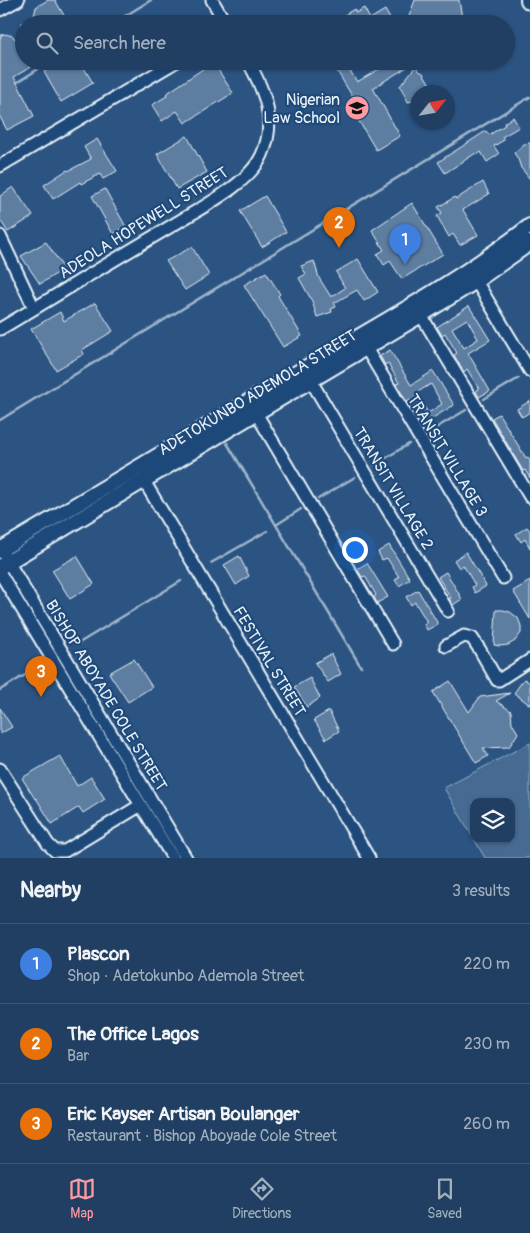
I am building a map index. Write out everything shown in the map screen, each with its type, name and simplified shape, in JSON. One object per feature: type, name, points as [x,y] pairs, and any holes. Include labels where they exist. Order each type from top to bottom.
[{"type":"main road","name":"ADETOKUNBO ADEMOLA STREET","points":[[0,550],[409,306],[529,229]]},
{"type":"main road","name":"ADETOKUNBO ADEMOLA STREET","points":[[3,568],[256,413],[421,315],[476,281],[530,243]]},
{"type":"street","points":[[0,10],[18,0]]},
{"type":"street","points":[[212,0],[221,15]]},
{"type":"street","points":[[0,166],[162,70]]},
{"type":"street","name":"ADEOLA HOPEWELL STREET","points":[[0,329],[196,211],[231,189],[249,173],[262,156],[269,131],[269,113],[266,99],[253,70]]},
{"type":"street","points":[[0,236],[34,308]]},
{"type":"street","points":[[476,281],[530,371]]},
{"type":"street","points":[[421,315],[530,497]]},
{"type":"street","name":"TRANSIT VILLAGE 3","points":[[366,348],[503,578]]},
{"type":"street","name":"TRANSIT VILLAGE 2","points":[[311,381],[448,611]]},
{"type":"street","points":[[256,413],[393,644]]},
{"type":"street","name":"FESTIVAL STREET","points":[[144,481],[369,858]]},
{"type":"street","name":"BISHOP ABOYADE COLE STREET","points":[[0,550],[3,568],[172,858]]},
{"type":"street","name":"BISHOP ABOYADE COLE STREET","points":[[3,568],[186,858]]},
{"type":"street","points":[[446,646],[464,636],[472,638],[497,680],[530,660]]},
{"type":"street","points":[[0,769],[48,844],[56,851],[65,851],[141,805]]},
{"type":"shaded area","points":[[530,743],[530,858],[485,858],[476,843],[515,843],[515,798],[470,798],[470,832],[444,788]]},
{"type":"building","points":[[48,0],[55,0],[64,15],[34,15],[36,7]]},
{"type":"building","points":[[415,0],[459,0],[462,15],[409,15]]},
{"type":"building","points":[[364,8],[368,15],[344,15],[354,9],[356,13]]},
{"type":"building","points":[[385,10],[388,15],[377,15]]},
{"type":"building","points":[[1,35],[13,36],[15,39],[15,70],[26,70],[14,77],[34,116],[7,130],[0,117]]},
{"type":"building","points":[[47,70],[85,70],[93,83],[61,102],[44,72]]},
{"type":"building","points":[[201,70],[218,70],[233,93],[185,123],[177,111],[162,121],[152,105],[167,96],[166,94]]},
{"type":"building","points":[[336,70],[350,70],[357,82],[377,70],[402,70],[373,88],[400,136],[376,150],[354,113],[360,109]]},
{"type":"building","points":[[413,70],[418,70],[423,73],[430,85],[410,85],[410,102],[408,102],[400,86]]},
{"type":"building","points":[[513,117],[519,127],[502,137],[504,140],[494,146],[499,154],[487,162],[481,152],[477,155],[476,153],[445,173],[438,162],[486,131],[489,135],[505,125],[504,123]]},
{"type":"building","points":[[187,136],[207,172],[177,189],[157,154]]},
{"type":"building","points":[[97,139],[117,171],[103,179],[100,174],[81,184],[80,182],[53,199],[44,185],[67,170],[91,159],[84,147]]},
{"type":"building","points":[[530,143],[530,179],[521,168],[514,153],[524,144]]},
{"type":"building","points":[[483,182],[489,194],[463,210],[478,235],[460,245],[453,234],[449,237],[437,216],[442,213],[438,207],[455,197],[456,199]]},
{"type":"building","points":[[13,187],[33,216],[8,232],[0,220],[0,196]]},
{"type":"building","points":[[105,189],[126,227],[113,234],[92,196]]},
{"type":"building","points":[[265,196],[286,232],[262,247],[240,211]]},
{"type":"building","points":[[412,203],[443,254],[402,279],[390,261],[384,265],[377,254],[384,250],[372,230]]},
{"type":"building","points":[[46,242],[64,269],[40,284],[21,256]]},
{"type":"building","points":[[192,247],[209,275],[185,290],[166,261]]},
{"type":"building","points":[[358,259],[378,292],[364,301],[357,290],[334,303],[336,307],[331,309],[332,312],[317,317],[312,301],[299,278],[306,274],[301,266],[314,261],[319,278],[331,297],[345,288],[336,272]]},
{"type":"building","points":[[266,272],[302,336],[283,347],[244,285]]},
{"type":"building","points":[[95,303],[113,331],[82,350],[84,354],[56,370],[31,329],[60,312],[64,321]]},
{"type":"building","points":[[469,306],[490,340],[468,353],[490,391],[479,397],[476,391],[479,389],[467,369],[464,372],[454,355],[457,353],[445,333],[442,335],[437,327]],"holes":[[[467,319],[478,339],[464,348],[452,328]]]},
{"type":"building","points":[[390,350],[411,385],[433,371],[454,405],[431,419],[433,422],[422,428],[419,422],[422,420],[410,400],[407,402],[396,384],[399,383],[388,363],[385,365],[380,356]],"holes":[[[431,384],[442,404],[428,413],[416,393]]]},
{"type":"building","points":[[530,401],[530,412],[522,417],[517,409]]},
{"type":"building","points":[[499,414],[526,458],[528,457],[530,461],[530,478],[525,470],[523,471],[492,418]]},
{"type":"building","points":[[527,527],[530,531],[530,548],[525,539],[521,542],[516,534]]},
{"type":"building","points":[[389,545],[410,579],[399,586],[395,580],[399,577],[387,558],[382,560],[378,552]]},
{"type":"building","points":[[466,552],[486,586],[475,593],[472,587],[475,585],[463,565],[459,568],[454,560]]},
{"type":"building","points":[[77,556],[94,584],[70,599],[52,570]]},
{"type":"building","points":[[239,556],[249,576],[236,585],[224,565]]},
{"type":"building","points":[[367,563],[388,597],[377,603],[374,597],[376,595],[365,576],[362,577],[357,569]]},
{"type":"building","points":[[446,572],[462,599],[453,605],[449,599],[451,598],[438,577]]},
{"type":"building","points":[[530,581],[530,619],[513,591]]},
{"type":"building","points":[[418,590],[438,624],[427,630],[424,624],[427,622],[415,602],[411,605],[406,597]]},
{"type":"building","points":[[496,610],[510,612],[518,618],[521,626],[521,633],[515,641],[508,645],[494,645]]},
{"type":"building","points":[[331,654],[341,674],[328,682],[315,663]]},
{"type":"building","points":[[134,659],[152,687],[128,702],[109,673]]},
{"type":"building","points":[[310,678],[320,698],[307,707],[294,687]]},
{"type":"building","points":[[524,679],[530,683],[530,705],[514,693]]},
{"type":"building","points":[[450,681],[469,712],[480,697],[510,693],[496,701],[511,711],[512,723],[518,733],[509,747],[483,748],[488,756],[476,763],[433,692]]},
{"type":"building","points":[[0,708],[12,727],[0,734]]},
{"type":"building","points":[[329,711],[339,731],[326,739],[314,720]]},
{"type":"building","points":[[60,756],[77,786],[91,777],[105,799],[83,813],[79,807],[52,824],[22,778]]},
{"type":"waterway","points":[[127,15],[151,0]]},
{"type":"waterway","points":[[16,83],[37,70]]},
{"type":"waterway","points":[[0,420],[530,97]]},
{"type":"waterway","points":[[484,399],[519,378]]},
{"type":"waterway","points":[[429,432],[466,410]]},
{"type":"waterway","points":[[227,443],[361,667]]},
{"type":"waterway","points":[[374,465],[409,444]]},
{"type":"waterway","points":[[318,499],[355,477]]},
{"type":"waterway","points":[[276,525],[301,509]]},
{"type":"waterway","points":[[211,563],[267,531]]},
{"type":"waterway","points":[[79,643],[181,581]]},
{"type":"waterway","points":[[0,690],[42,665]]},
{"type":"place","name":"Nigerian Law School","points":[[357,108]]},
{"type":"place","name":"The Office Lagos","points":[[339,248]]},
{"type":"place","name":"Plascon","points":[[405,265]]},
{"type":"place","name":"Eric Kayser Artisan Boulanger","points":[[41,697]]}]
